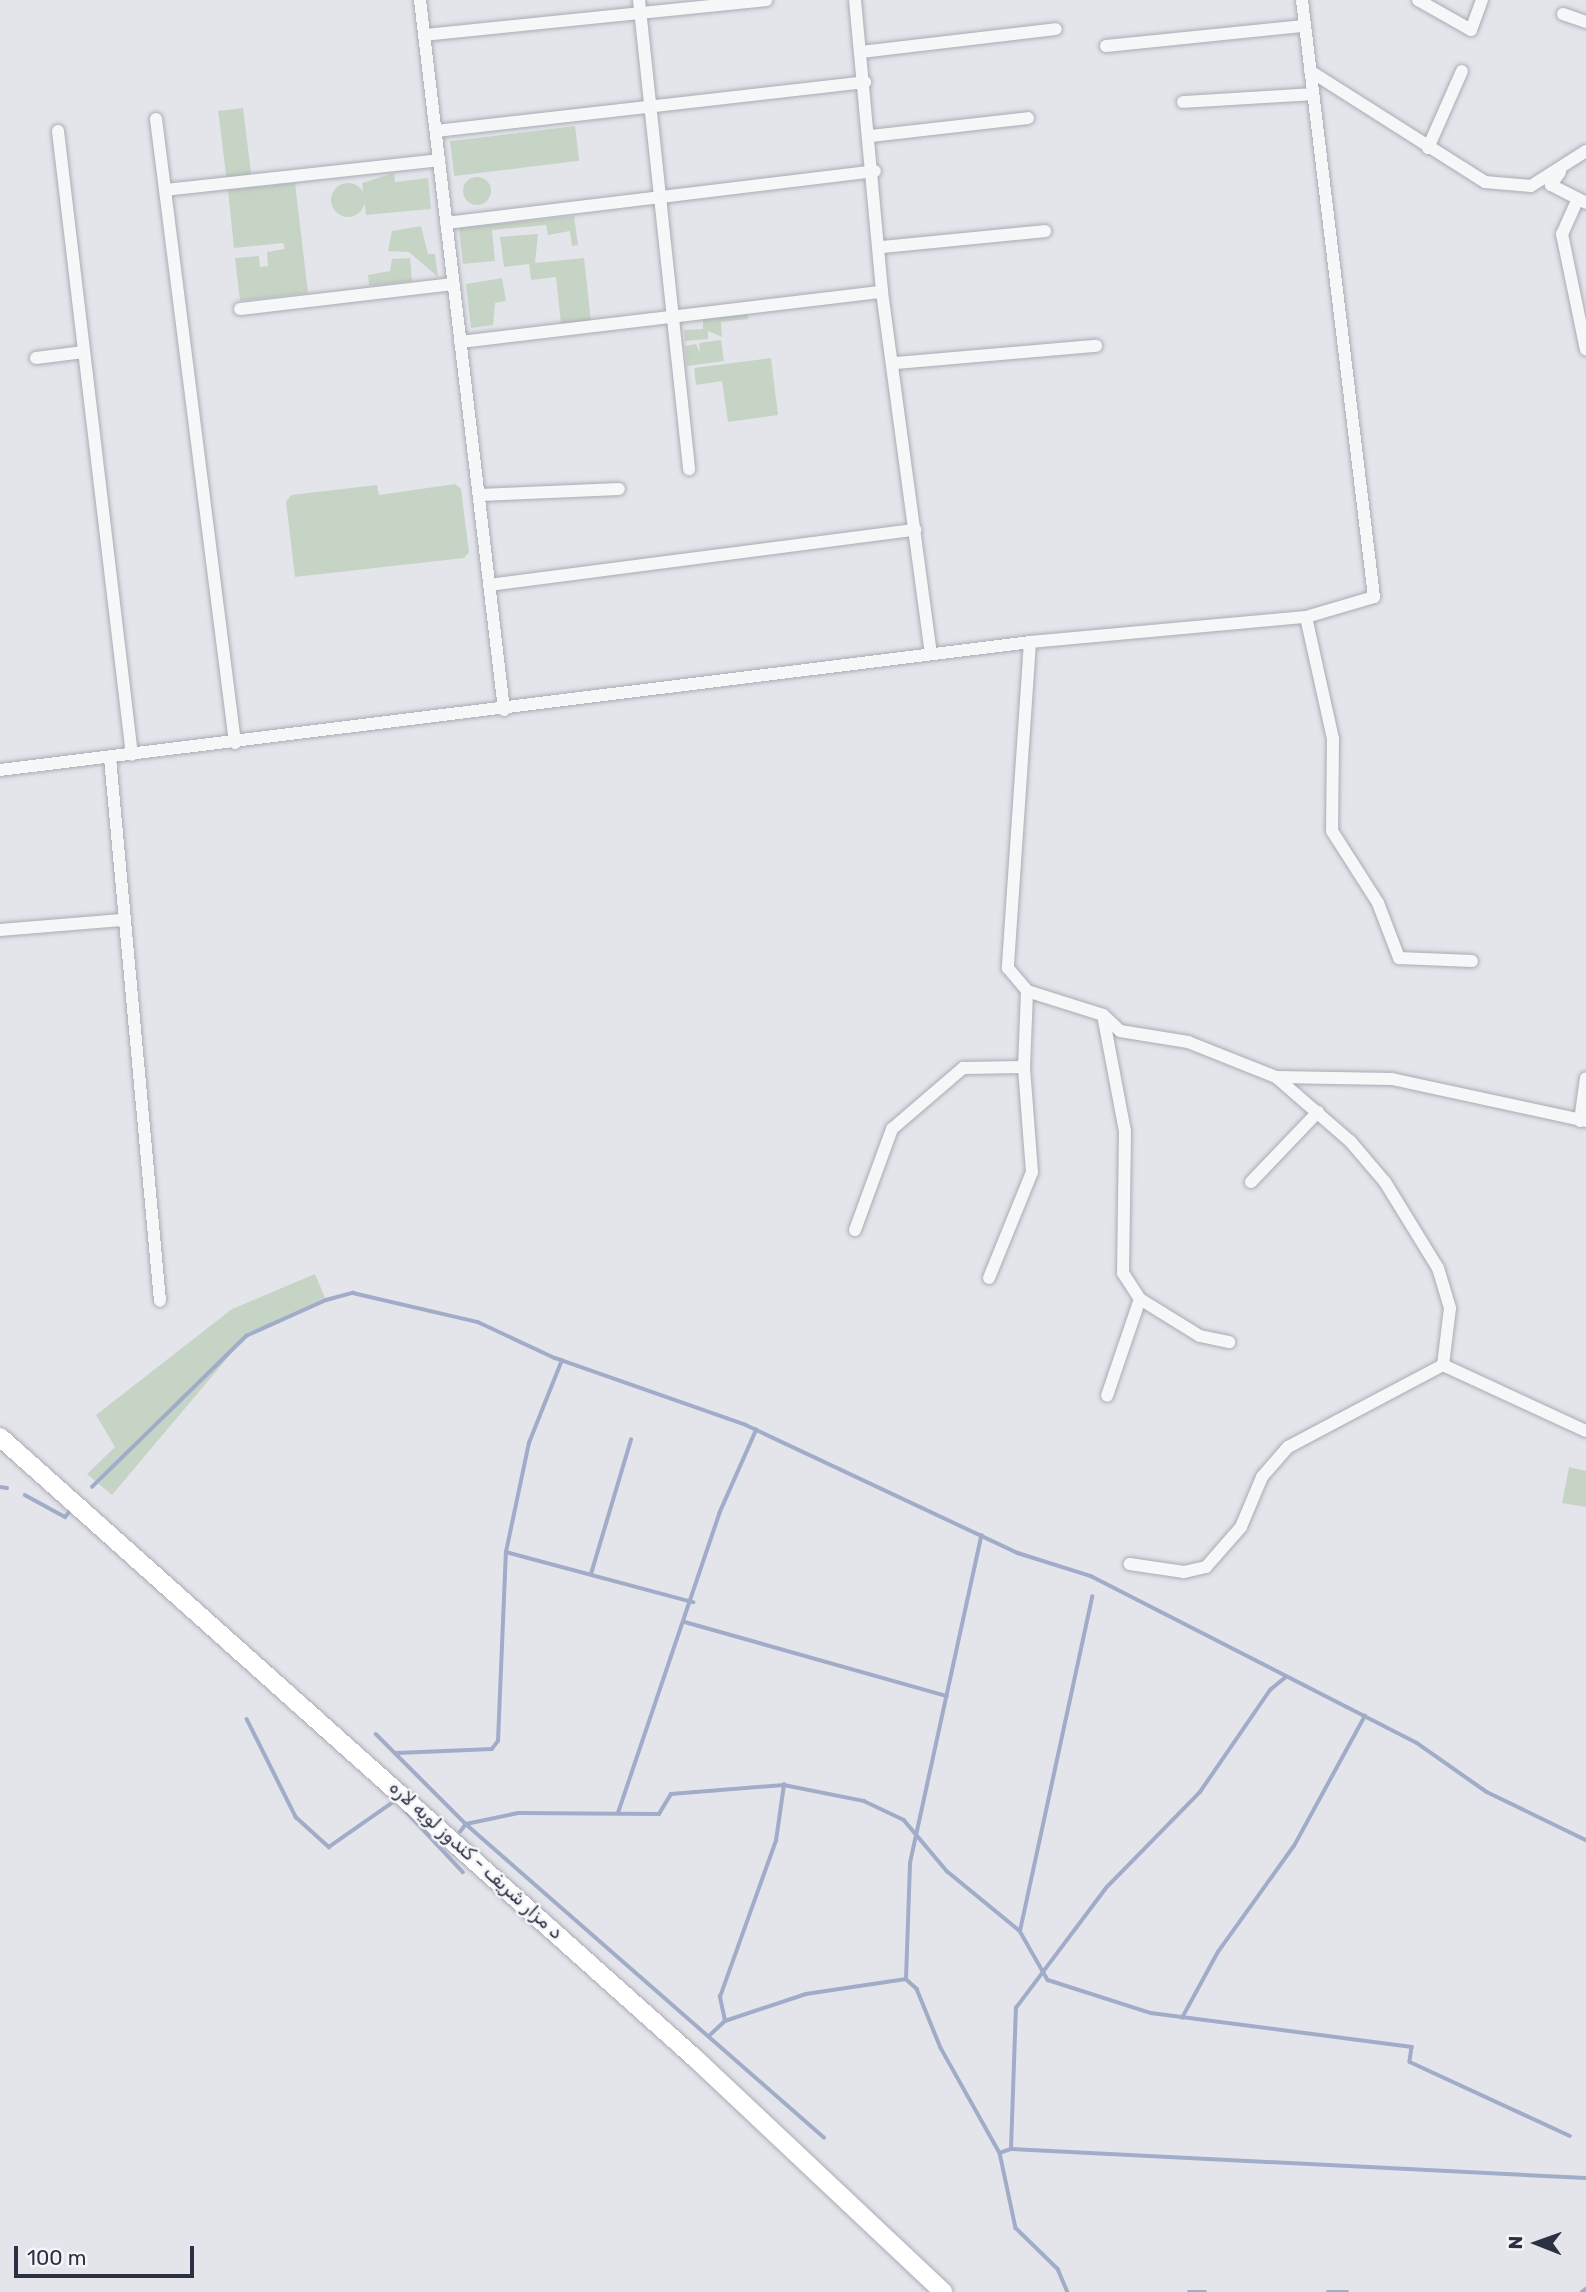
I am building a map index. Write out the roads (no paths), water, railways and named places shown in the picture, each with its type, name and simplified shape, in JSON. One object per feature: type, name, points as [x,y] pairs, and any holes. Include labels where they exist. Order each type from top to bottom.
[{"type":"main road","name":"د مزار شریف - کندوز لویه لاره","points":[[0,1437],[615,1985],[943,2292]]},
{"type":"street","points":[[420,0],[504,710]]},
{"type":"street","points":[[424,35],[640,6],[766,0]]},
{"type":"street","points":[[855,0],[883,247],[882,292],[896,363],[931,653]]},
{"type":"street","points":[[0,770],[504,710],[931,653],[1306,617],[1374,597],[1302,0]]},
{"type":"street","points":[[1418,0],[1471,30],[1482,0]]},
{"type":"street","points":[[640,6],[689,469]]},
{"type":"street","points":[[1563,14],[1586,22]]},
{"type":"street","points":[[1106,47],[1304,26]]},
{"type":"street","points":[[861,52],[1056,29]]},
{"type":"street","points":[[1310,71],[1458,170],[1503,186],[1531,186],[1561,171],[1586,151]]},
{"type":"street","points":[[1428,148],[1462,71]]},
{"type":"street","points":[[436,131],[864,82]]},
{"type":"street","points":[[1183,102],[1313,94]]},
{"type":"street","points":[[871,136],[1028,118]]},
{"type":"street","points":[[156,119],[234,743]]},
{"type":"street","points":[[58,131],[132,755]]},
{"type":"street","points":[[165,190],[439,160]]},
{"type":"street","points":[[446,223],[875,171]]},
{"type":"street","points":[[1561,171],[1551,185],[1581,203],[1562,234],[1586,350]]},
{"type":"street","points":[[883,247],[1045,231]]},
{"type":"street","points":[[240,309],[454,284]]},
{"type":"street","points":[[460,342],[882,292]]},
{"type":"street","points":[[896,363],[1097,346]]},
{"type":"street","points":[[36,358],[84,352]]},
{"type":"street","points":[[480,495],[619,489]]},
{"type":"street","points":[[489,585],[915,530]]},
{"type":"street","points":[[1306,617],[1334,739],[1332,831],[1378,903],[1399,958],[1472,961]]},
{"type":"street","points":[[1030,642],[1008,968],[1027,991],[1103,1015],[1120,1031],[1188,1042],[1276,1077],[1318,1112],[1385,1182],[1438,1268],[1450,1308],[1443,1365]]},
{"type":"street","points":[[110,758],[122,920],[159,1301]]},
{"type":"street","points":[[0,930],[122,920]]},
{"type":"street","points":[[989,1278],[1032,1172],[1024,1068],[1027,991]]},
{"type":"street","points":[[1103,1015],[1125,1131],[1123,1273],[1140,1299],[1199,1336],[1229,1342]]},
{"type":"street","points":[[855,1230],[892,1129],[963,1068],[1024,1068]]},
{"type":"street","points":[[1276,1077],[1392,1079],[1583,1121],[1586,1078]]},
{"type":"street","points":[[1251,1182],[1318,1112]]},
{"type":"street","points":[[1107,1396],[1140,1299]]},
{"type":"street","points":[[1443,1365],[1586,1431]]},
{"type":"street","points":[[1130,1564],[1184,1572],[1206,1567],[1241,1527],[1262,1477],[1288,1447],[1443,1365]]},
{"type":"waterway","points":[[92,1487],[246,1336],[326,1300],[353,1293],[478,1322],[555,1358],[746,1425],[1018,1553],[1091,1576],[1417,1743],[1487,1792],[1586,1840]]},
{"type":"waterway","points":[[397,1753],[492,1749],[498,1741],[506,1552],[529,1443],[562,1360]]},
{"type":"waterway","points":[[618,1813],[719,1514],[756,1430]]},
{"type":"waterway","points":[[591,1574],[631,1440]]},
{"type":"waterway","points":[[0,1487],[7,1488]]},
{"type":"waterway","points":[[25,1495],[65,1517],[72,1509]]},
{"type":"waterway","points":[[906,1979],[910,1863],[981,1536]]},
{"type":"waterway","points":[[506,1552],[693,1602]]},
{"type":"waterway","points":[[1020,1931],[1092,1597]]},
{"type":"waterway","points":[[685,1622],[947,1696]]},
{"type":"waterway","points":[[1000,2153],[1011,2149],[1016,2008],[1107,1887],[1200,1792],[1270,1690],[1286,1677]]},
{"type":"waterway","points":[[1182,2018],[1218,1952],[1294,1846],[1365,1716]]},
{"type":"waterway","points":[[247,1719],[296,1817],[329,1847],[396,1800]]},
{"type":"waterway","points":[[376,1734],[466,1824],[824,2137]]},
{"type":"waterway","points":[[460,1832],[466,1824],[518,1813],[659,1814],[671,1794],[784,1785],[864,1801],[904,1820],[947,1871],[1020,1931],[1048,1980],[1151,2013],[1412,2047],[1410,2062],[1570,2136]]},
{"type":"waterway","points":[[725,2021],[720,1997],[776,1841],[784,1785]]},
{"type":"waterway","points":[[405,1810],[463,1872]]},
{"type":"waterway","points":[[710,2035],[725,2021],[806,1994],[906,1979],[917,1989],[941,2048],[1000,2153],[1016,2228],[1058,2269],[1068,2292]]},
{"type":"waterway","points":[[1011,2149],[1586,2178]]},
{"type":"waterway","points":[[1582,2292],[1586,2289]]},
{"type":"waterway","points":[[1189,2292],[1205,2292]]},
{"type":"waterway","points":[[1328,2292],[1347,2292]]}]
